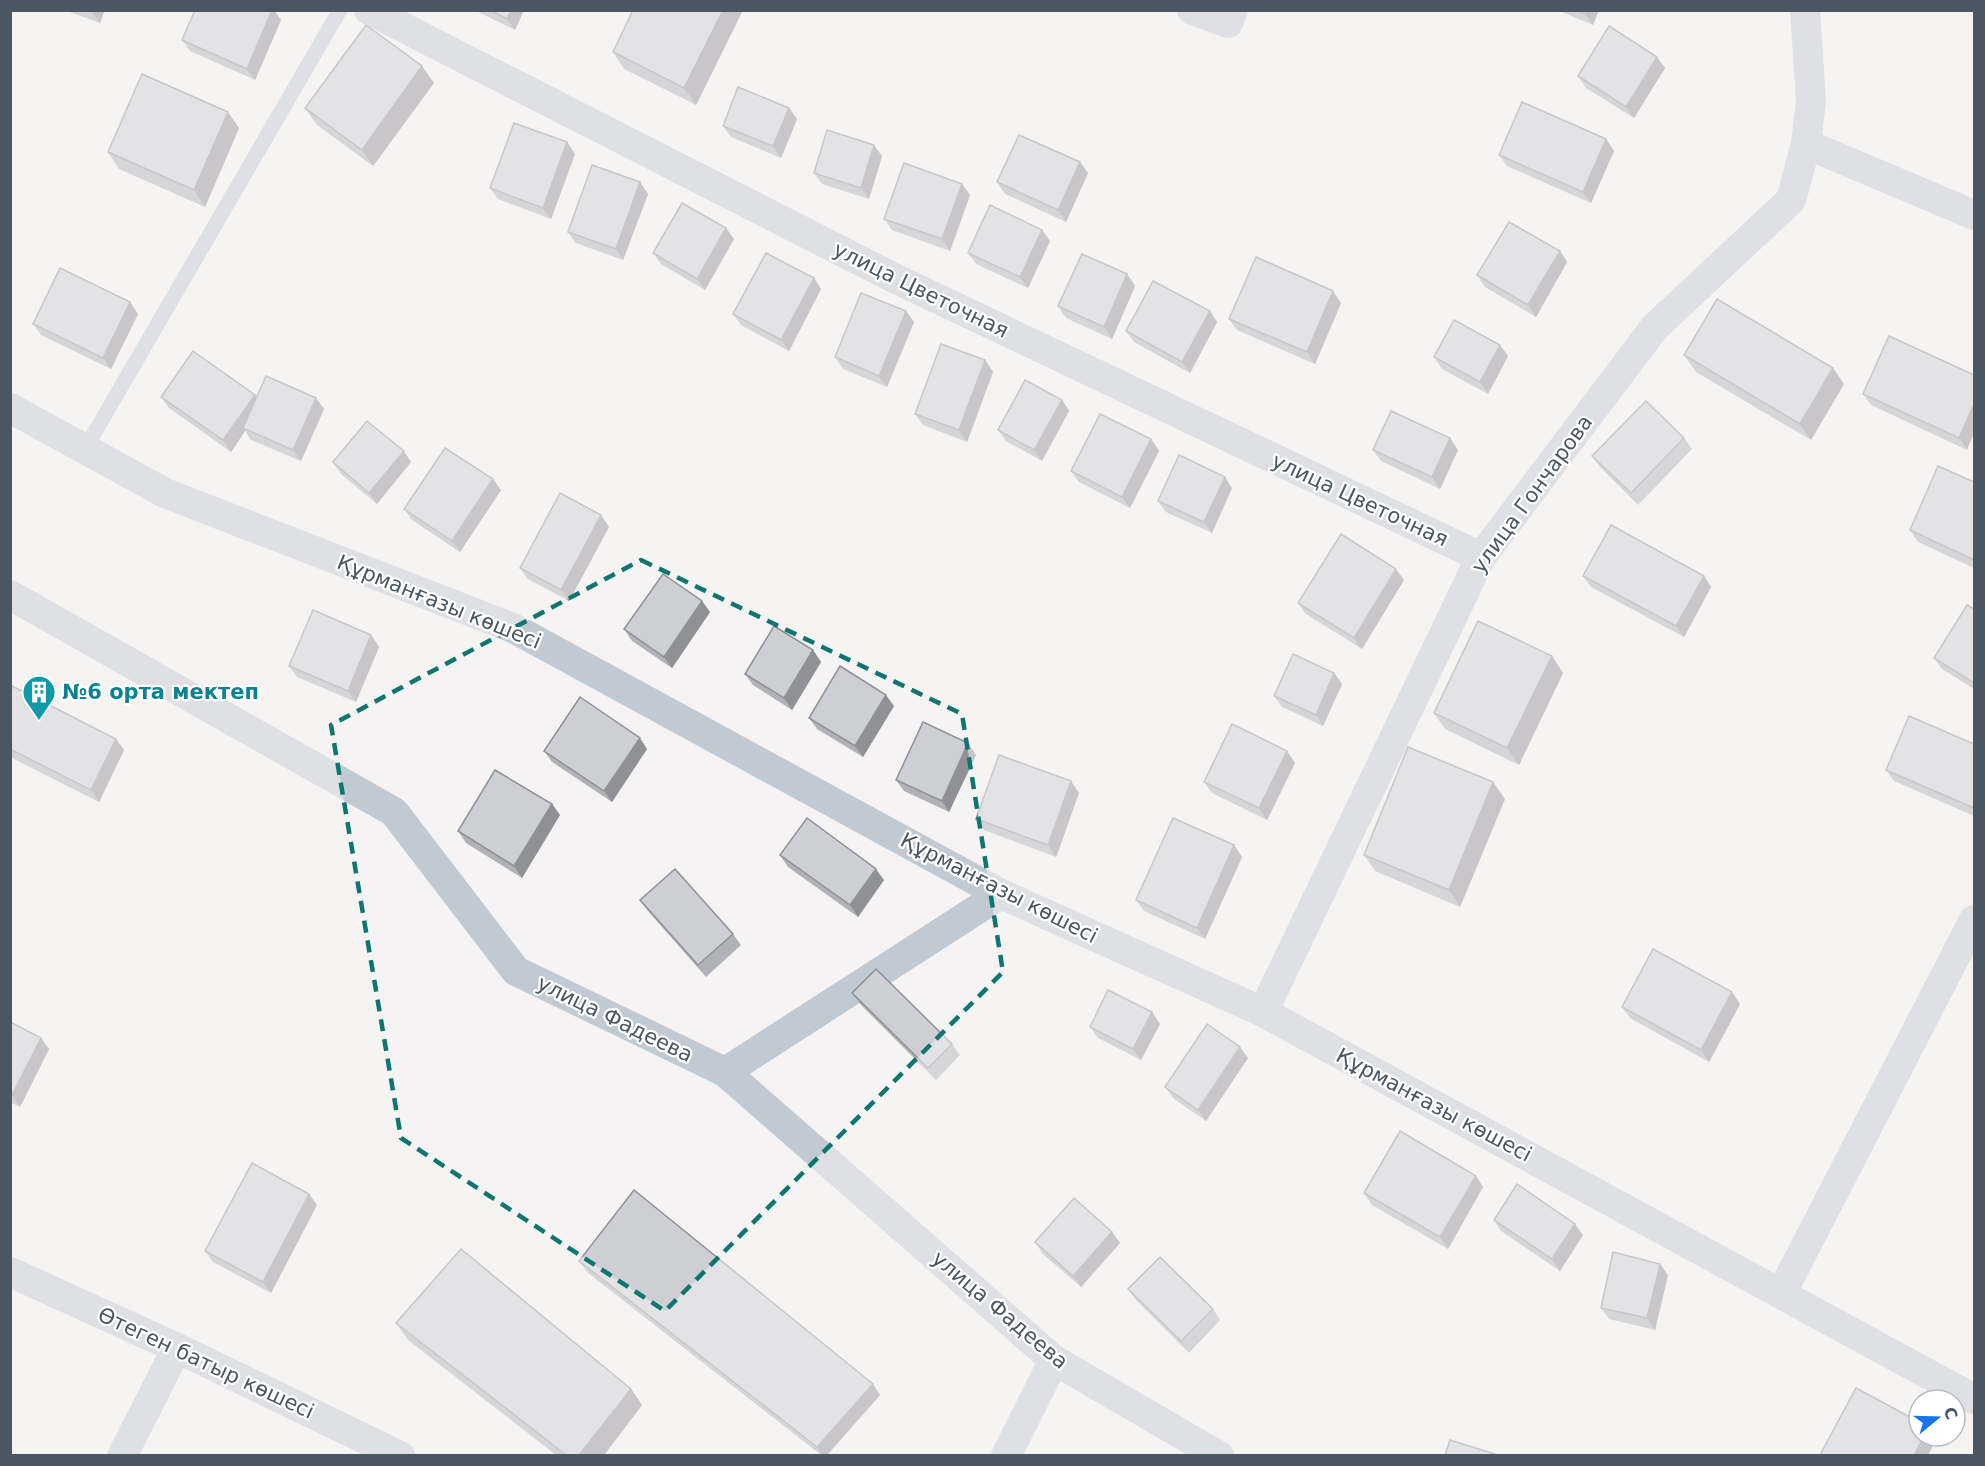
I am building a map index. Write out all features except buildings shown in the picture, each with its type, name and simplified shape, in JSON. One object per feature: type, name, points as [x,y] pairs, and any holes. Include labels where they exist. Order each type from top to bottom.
[{"type":"street","name":"улица Цветочная","points":[[369,10],[894,278],[1481,557]]},
{"type":"street","points":[[1192,10],[1228,22],[1233,10]]},
{"type":"street","name":"улица Гончарова","points":[[1263,1012],[1481,557],[1655,327],[1791,200],[1806,144],[1811,99],[1805,10]]},
{"type":"street","points":[[1806,144],[1974,215]]},
{"type":"street","name":"Құрманғазы көшесі","points":[[10,408],[165,493],[513,628],[1001,894],[1263,1012],[1974,1399]]},
{"type":"street","name":"улица Фадеева","points":[[10,596],[394,812],[516,971],[725,1072],[1054,1360],[1219,1455]]},
{"type":"street","points":[[725,1072],[1001,894]]},
{"type":"street","points":[[1781,1294],[1974,920]]},
{"type":"street","name":"Өтеген батыр көшесі","points":[[10,1272],[177,1348],[400,1455]]},
{"type":"street","points":[[122,1455],[177,1348]]},
{"type":"street","points":[[1006,1455],[1054,1360]]},
{"type":"lane","points":[[85,449],[340,10]]},
{"type":"highlighted area","points":[[641,560],[962,714],[1003,972],[665,1311],[401,1138],[331,725]]},
{"type":"place","name":"№6 орта мектеп","points":[[39,721]]}]
